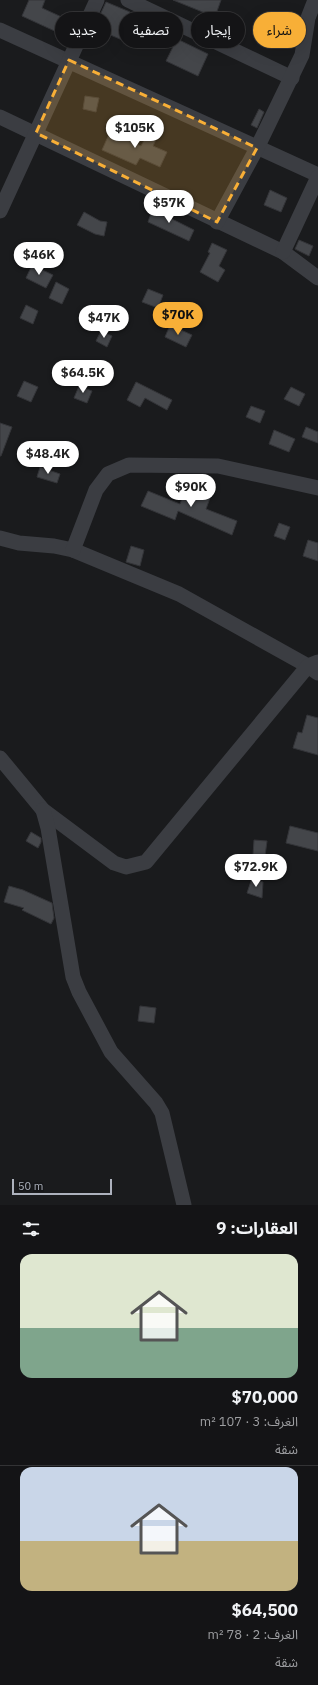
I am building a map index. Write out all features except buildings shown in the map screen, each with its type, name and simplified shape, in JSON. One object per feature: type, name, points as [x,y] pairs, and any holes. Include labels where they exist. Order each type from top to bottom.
[{"type":"street","points":[[0,211],[97,0]]},
{"type":"street","points":[[128,0],[292,78]]},
{"type":"street","points":[[217,222],[257,148],[292,78],[302,54],[308,18],[315,0]]},
{"type":"street","points":[[0,30],[69,60],[318,176],[283,252]]},
{"type":"street","points":[[0,117],[36,133],[217,222],[283,252],[318,278]]},
{"type":"street","points":[[73,550],[96,490],[108,474],[129,465],[218,466],[318,488]]},
{"type":"street","points":[[0,538],[19,543],[54,546],[73,550],[198,603],[315,667],[146,862],[126,867],[114,862],[43,810],[0,758]]},
{"type":"street","points":[[43,810],[48,828],[73,977],[78,992],[111,1052],[156,1103],[162,1112],[184,1205]]},
{"type":"highlighted area","points":[[69,60],[257,148],[217,222],[36,133]]}]
